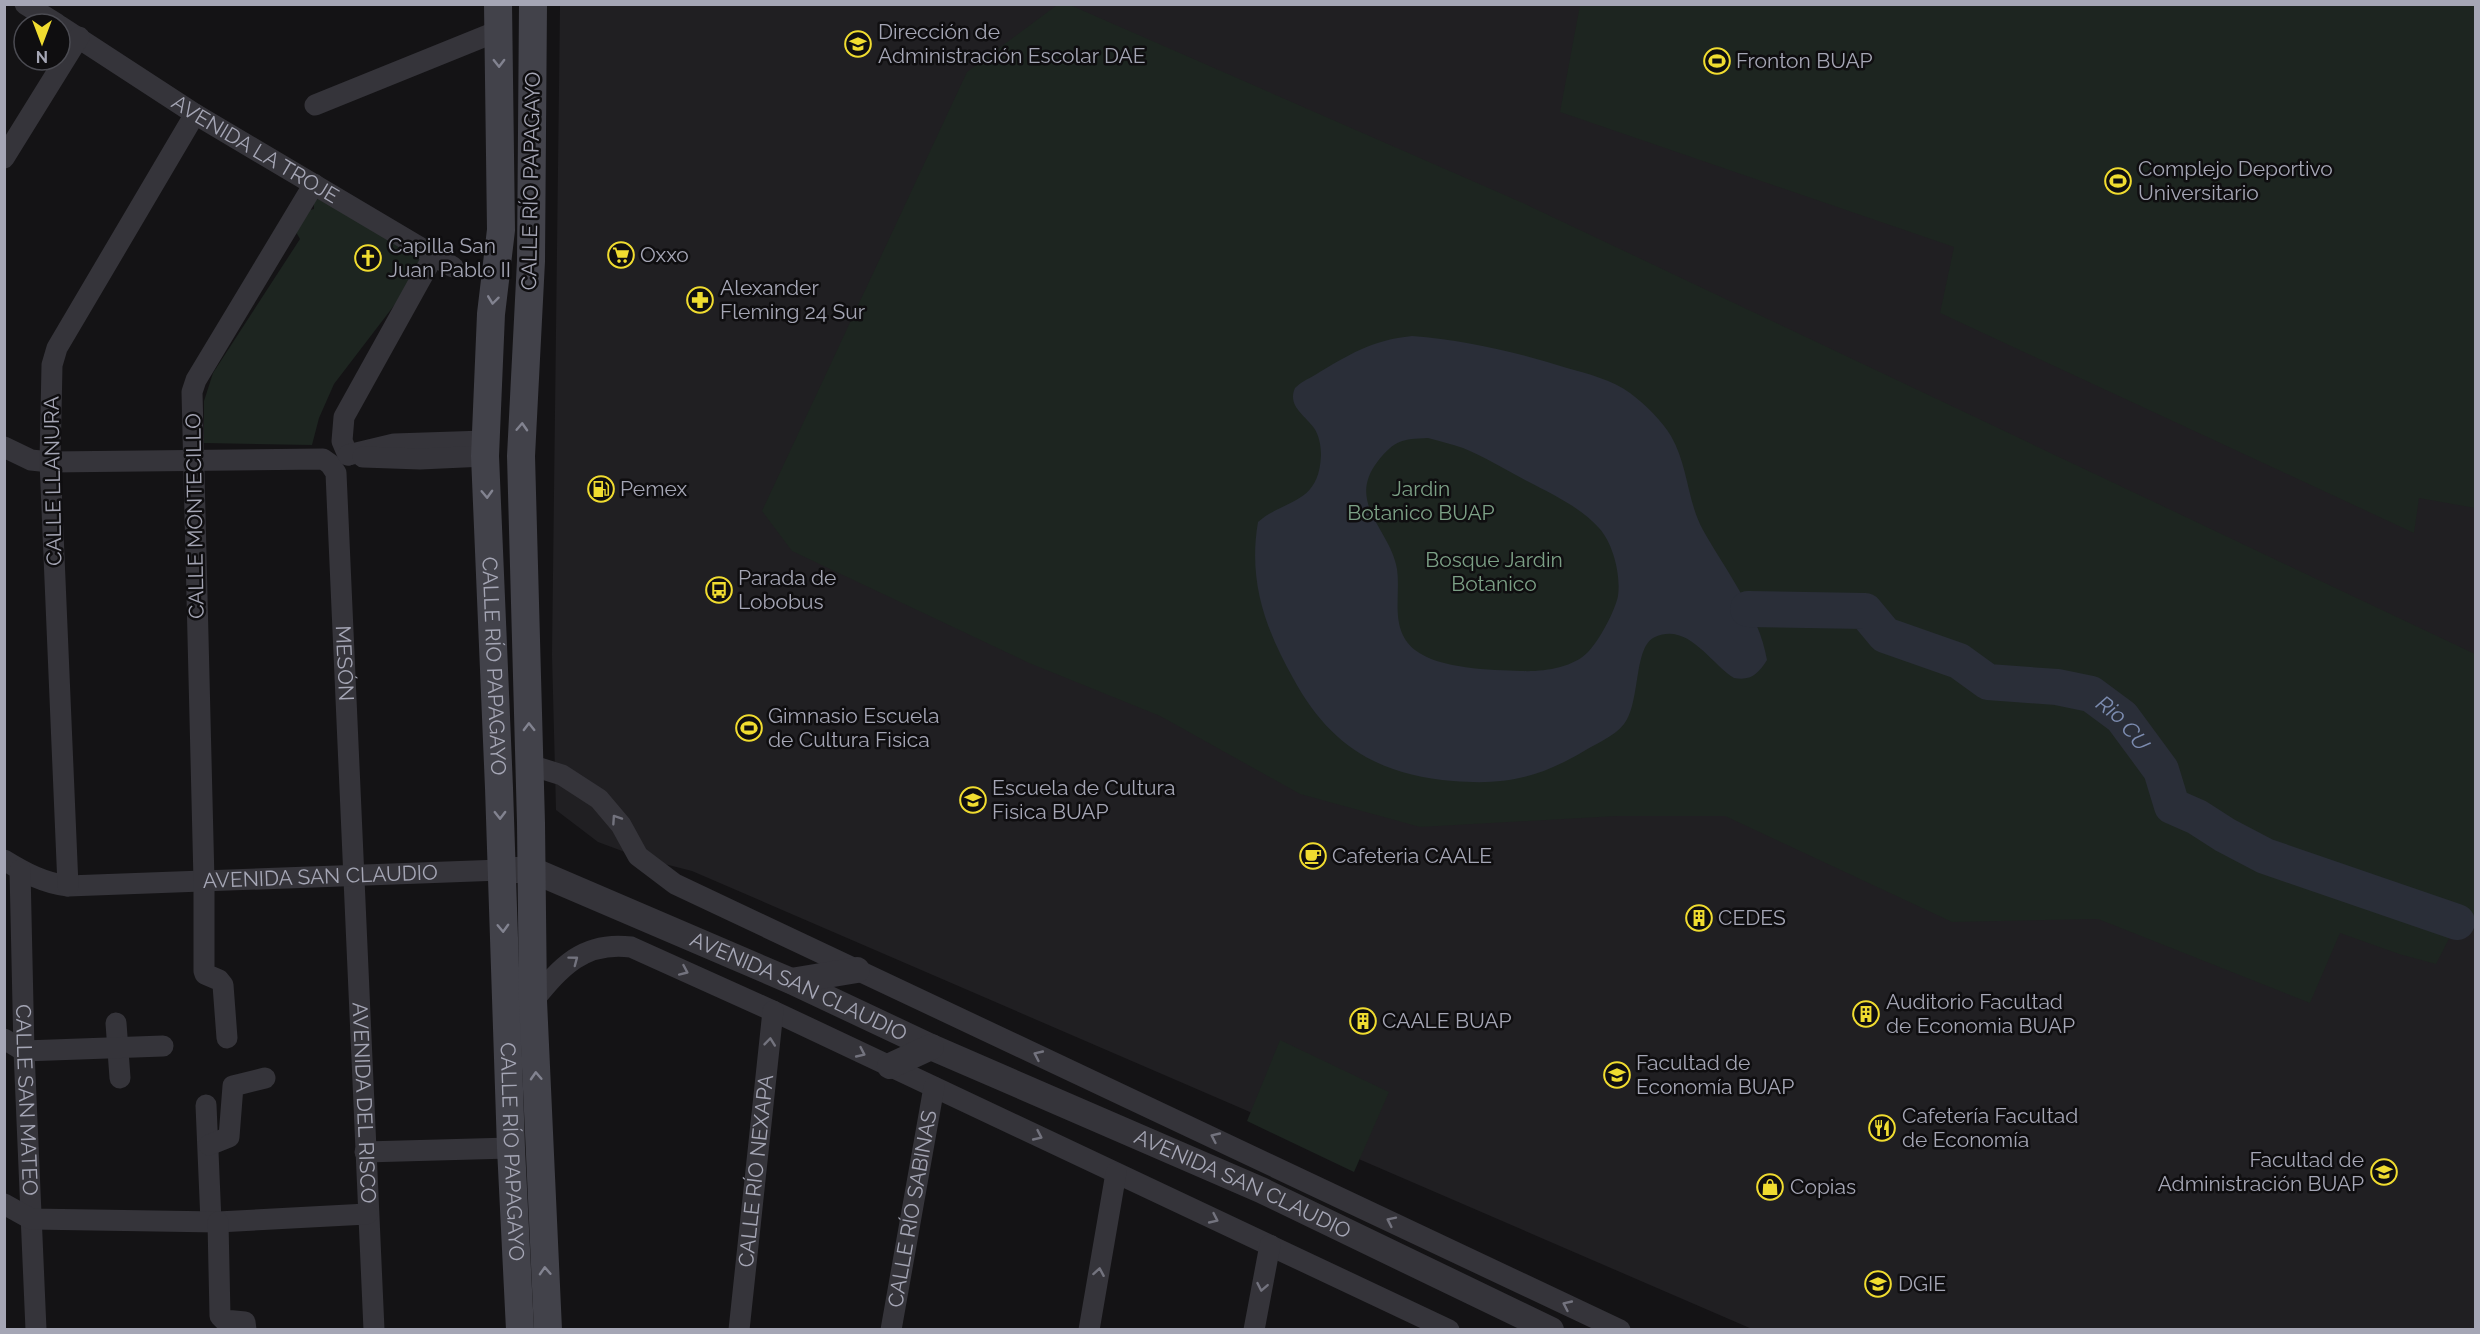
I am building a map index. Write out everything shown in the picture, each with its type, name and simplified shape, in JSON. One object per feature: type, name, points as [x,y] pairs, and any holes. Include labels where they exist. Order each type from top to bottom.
[{"type":"main road","name":"CALLE RÍO PAPAGAYO","points":[[532,4],[531,261],[521,456],[530,765],[533,1001],[548,1329]]},
{"type":"main road","name":"CALLE RÍO PAPAGAYO","points":[[498,18],[501,230],[491,314],[485,449],[520,1329]]},
{"type":"street","points":[[315,105],[498,18]]},
{"type":"street","name":"AVENIDA LA TROJE","points":[[72,34],[195,114],[453,267]]},
{"type":"street","points":[[4,158],[79,38]]},
{"type":"street","name":"CALLE LLANURA","points":[[68,885],[50,462],[52,365],[57,348],[195,114]]},
{"type":"street","name":"CALLE MONTECILLO","points":[[227,1038],[223,986],[219,980],[205,974],[204,971],[204,881],[192,392],[196,380],[314,184]]},
{"type":"street","points":[[434,255],[344,417],[342,441],[348,455],[394,444],[485,449]]},
{"type":"street","points":[[4,447],[31,460],[50,462],[192,461]]},
{"type":"street","name":"MESÓN","points":[[192,461],[323,459],[336,473],[353,876]]},
{"type":"street","name":"AVENIDA SAN CLAUDIO","points":[[530,765],[562,776],[599,799],[616,819],[638,856],[675,884],[1620,1329]]},
{"type":"street","name":"AVENIDA SAN CLAUDIO","points":[[12,865],[52,884],[68,885],[532,870],[791,981],[931,1047],[1261,1190],[1551,1329]]},
{"type":"street","name":"CALLE SAN MATEO","points":[[12,865],[24,1051],[36,1329]]},
{"type":"street","name":"AVENIDA DEL RISCO","points":[[353,876],[374,1329]]},
{"type":"street","name":"AVENIDA SAN CLAUDIO","points":[[533,1001],[551,979],[586,951],[613,945],[631,947],[773,1011],[1270,1245],[1404,1319],[1449,1329]]},
{"type":"street","points":[[791,981],[857,970]]},
{"type":"street","name":"CALLE RÍO NEXAPA","points":[[739,1329],[773,1011]]},
{"type":"street","points":[[116,1023],[120,1078]]},
{"type":"street","points":[[4,1039],[24,1051],[163,1046]]},
{"type":"street","points":[[890,1066],[931,1047]]},
{"type":"street","points":[[209,1145],[229,1137],[233,1086],[237,1083],[265,1078]]},
{"type":"street","name":"CALLE RÍO SABINAS","points":[[891,1329],[934,1087]]},
{"type":"street","points":[[206,1105],[221,1318],[245,1322],[246,1329]]},
{"type":"street","points":[[365,1152],[511,1148]]},
{"type":"street","points":[[1089,1329],[1116,1173]]},
{"type":"street","points":[[4,1204],[31,1219],[215,1222],[367,1214]]},
{"type":"street","points":[[1254,1329],[1270,1245]]},
{"type":"shaded area","points":[[560,5],[2475,5],[2475,1329],[1752,1329],[692,871],[641,858],[598,842],[556,810],[552,655]]},
{"type":"shaded area","points":[[1412,336],[1451,340],[1529,357],[1608,381],[1623,388],[1641,402],[1658,419],[1677,447],[1698,519],[1741,593],[1757,626],[1767,660],[1760,669],[1750,677],[1734,678],[1688,639],[1667,634],[1655,637],[1648,642],[1643,651],[1633,703],[1620,729],[1563,763],[1533,775],[1503,781],[1453,781],[1401,772],[1358,752],[1340,738],[1323,722],[1307,701],[1274,641],[1257,584],[1255,544],[1258,522],[1308,492],[1319,471],[1321,455],[1318,437],[1314,428],[1295,405],[1293,394],[1295,388],[1350,355],[1372,345]],"holes":[[[1428,438],[1459,447],[1487,459],[1556,496],[1591,520],[1604,534],[1615,560],[1618,596],[1614,610],[1602,633],[1582,657],[1557,668],[1538,671],[1481,669],[1437,661],[1415,650],[1407,642],[1399,623],[1397,569],[1393,555],[1373,516],[1366,490],[1369,476],[1389,449],[1405,440]]]},
{"type":"green space","name":"Jardin Botanico BUAP","points":[[1057,5],[1070,5],[1523,203],[2475,654],[2475,928],[2457,923],[2436,964],[2399,954],[2340,933],[2310,1003],[2098,919],[1952,922],[1725,816],[1617,816],[1420,827],[1300,794],[1160,716],[1029,663],[792,551],[762,511],[967,72]]},
{"type":"green space","name":"Complejo Deportivo Universitario","points":[[1580,5],[2475,5],[2475,508],[2419,498],[2414,533],[1940,313],[1954,247],[1560,112]]},
{"type":"green space","points":[[320,191],[426,254],[399,299],[334,384],[319,418],[312,445],[204,443],[204,401],[213,373],[300,239],[296,232],[306,211],[314,209],[314,202]]},
{"type":"green space","points":[[1280,1040],[1389,1092],[1354,1172],[1247,1121]]},
{"type":"waterway","name":"Rio CU","points":[[1748,609],[1865,611],[1885,635],[1959,661],[1988,682],[2057,687],[2091,694],[2122,717],[2161,770],[2172,806],[2197,817],[2265,856],[2457,922]]},
{"type":"place","name":"Dirección de Administración Escolar DAE","points":[[858,44]]},
{"type":"place","name":"Fronton BUAP","points":[[1717,61]]},
{"type":"place","name":"Complejo Deportivo Universitario","points":[[2118,181]]},
{"type":"place","name":"Oxxo","points":[[621,255]]},
{"type":"place","name":"Capilla San Juan Pablo II","points":[[368,258]]},
{"type":"place","name":"Alexander Fleming 24 Sur","points":[[700,300]]},
{"type":"place","name":"Pemex","points":[[601,489]]},
{"type":"place","name":"Parada de Lobobus","points":[[719,590]]},
{"type":"place","name":"Gimnasio Escuela de Cultura Fisica","points":[[749,728]]},
{"type":"place","name":"Escuela de Cultura Fisica BUAP","points":[[973,800]]},
{"type":"place","name":"Cafeteria CAALE","points":[[1313,856]]},
{"type":"place","name":"CEDES","points":[[1699,918]]},
{"type":"place","name":"Auditorio Facultad de Economia BUAP","points":[[1866,1014]]},
{"type":"place","name":"CAALE BUAP","points":[[1363,1021]]},
{"type":"place","name":"Facultad de Economía BUAP","points":[[1617,1075]]},
{"type":"place","name":"Cafetería Facultad de Economía","points":[[1882,1128]]},
{"type":"place","name":"Facultad de Administración BUAP","points":[[2384,1172]]},
{"type":"place","name":"Copias","points":[[1770,1187]]},
{"type":"place","name":"DGIE","points":[[1878,1284]]},
{"type":"park label","name":"Bosque Jardin Botanico","points":[[1494,572]]}]
